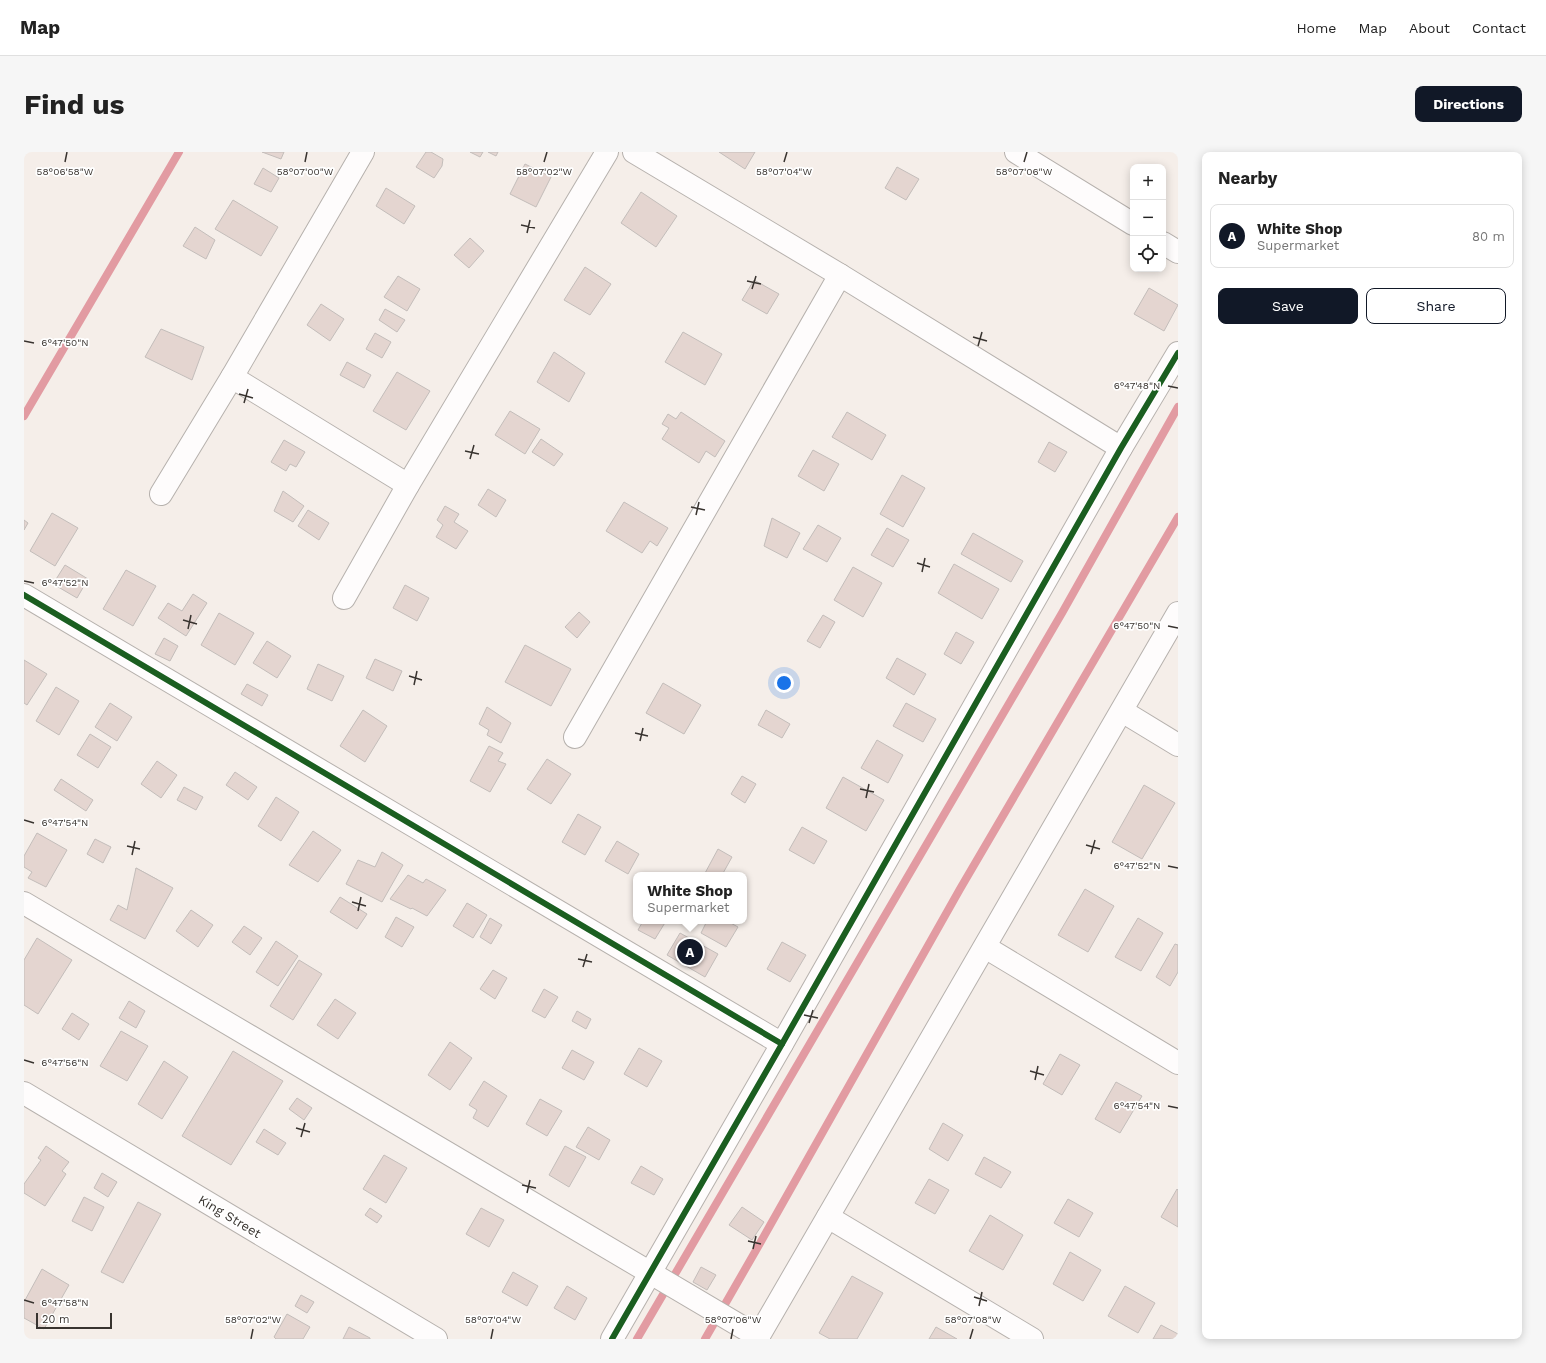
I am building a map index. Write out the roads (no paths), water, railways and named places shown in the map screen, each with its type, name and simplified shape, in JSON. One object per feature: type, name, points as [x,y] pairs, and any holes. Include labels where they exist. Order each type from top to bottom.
[{"type":"street","points":[[161,494],[232,377],[363,152]]},
{"type":"street","points":[[344,598],[408,485],[607,152]]},
{"type":"street","points":[[634,152],[840,275],[1121,448]]},
{"type":"street","points":[[1016,152],[1130,222]]},
{"type":"street","points":[[1166,245],[1178,252]]},
{"type":"street","points":[[575,737],[840,275]]},
{"type":"street","points":[[612,1339],[782,1044],[1121,448],[1178,353]]},
{"type":"street","points":[[232,377],[408,485]]},
{"type":"street","points":[[24,595],[782,1044]]},
{"type":"street","points":[[24,903],[651,1273],[758,1338],[1178,613]]},
{"type":"street","points":[[1122,711],[1178,745]]},
{"type":"street","points":[[985,947],[1178,1063]]},
{"type":"street","name":"King Street","points":[[24,1092],[436,1339]]},
{"type":"street","points":[[828,1217],[1032,1339]]},
{"type":"waterway","points":[[24,416],[179,152]]},
{"type":"waterway","points":[[637,1339],[1062,613],[1178,407]]},
{"type":"waterway","points":[[705,1339],[960,889],[1178,517]]},
{"type":"place","name":"White Shop","points":[[690,952]]}]
